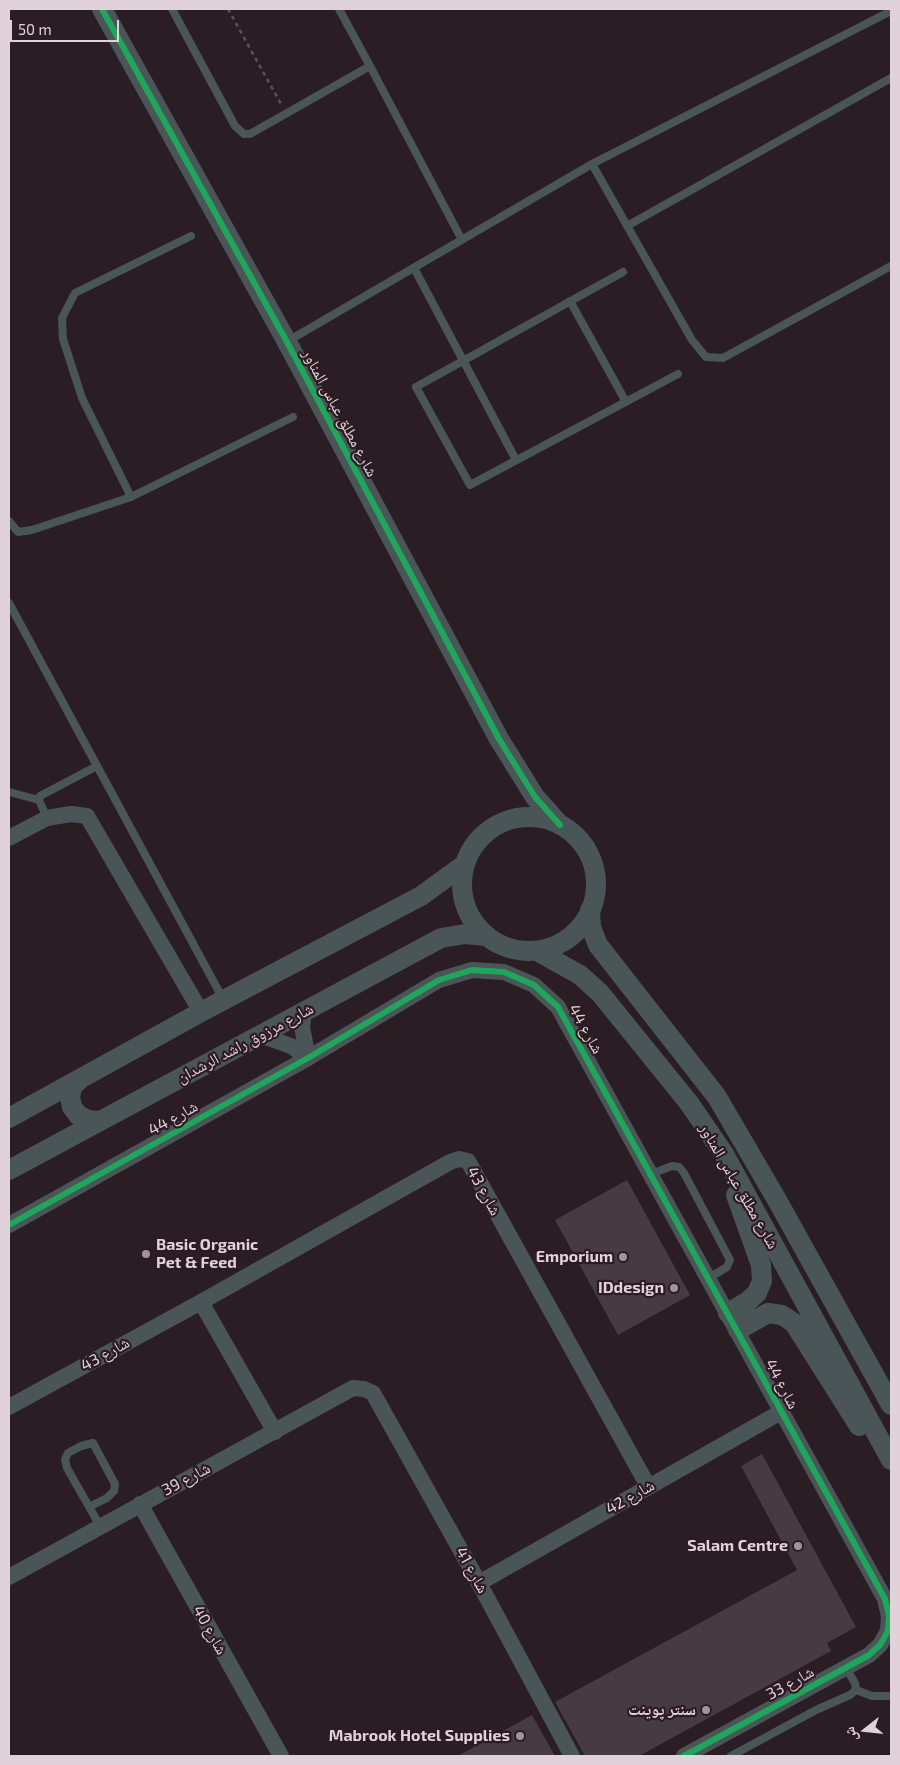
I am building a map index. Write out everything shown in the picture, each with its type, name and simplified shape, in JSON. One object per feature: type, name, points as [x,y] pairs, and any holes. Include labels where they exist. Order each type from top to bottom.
[{"type":"street","name":"شارع مطلق عباس المناور","points":[[102,9],[287,342],[499,739],[535,798],[560,825]]},
{"type":"street","points":[[9,838],[47,818],[72,814],[87,816],[201,1012]]},
{"type":"street","points":[[522,817],[542,818],[560,825],[574,834],[584,847],[592,862],[596,878],[595,894],[582,926],[569,938],[554,947],[537,951],[510,948],[486,936],[473,921],[464,903],[462,884],[465,864],[473,846],[486,832],[503,822],[522,817]]},
{"type":"street","points":[[9,1118],[201,1012],[421,896],[465,864]]},
{"type":"street","name":"شارع مطلق عباس المناور","points":[[590,910],[593,936],[598,945],[717,1097],[778,1200],[891,1405]]},
{"type":"street","name":"شارع مرزوق راشد الرشدان","points":[[9,1170],[441,938],[465,934],[486,936]]},
{"type":"street","name":"شارع مطلق عباس المناور","points":[[537,951],[580,975],[600,993],[689,1103],[724,1154],[891,1460]]},
{"type":"street","name":"شارع 44","points":[[9,1225],[308,1058],[439,980],[472,970],[504,972],[534,985],[558,1007],[885,1599],[889,1616]]},
{"type":"street","points":[[304,1012],[302,1027],[308,1058]]},
{"type":"street","points":[[260,1035],[292,1046],[308,1058]]},
{"type":"street","points":[[79,1080],[72,1087],[70,1097],[72,1107],[83,1118],[98,1121]]},
{"type":"street","points":[[724,1154],[745,1224],[762,1265],[762,1281],[757,1293],[747,1302],[728,1312]]},
{"type":"street","name":"شارع 43","points":[[9,1407],[450,1162],[459,1159],[468,1161],[648,1486]]},
{"type":"street","points":[[201,1302],[275,1432]]},
{"type":"street","points":[[738,1330],[768,1313],[782,1314],[794,1323],[866,1438],[891,1468]]},
{"type":"street","name":"شارع 39","points":[[9,1577],[353,1388],[364,1389]]},
{"type":"street","name":"شارع 41","points":[[364,1389],[373,1394],[479,1583],[572,1756]]},
{"type":"street","name":"شارع 42","points":[[479,1583],[781,1412]]},
{"type":"street","name":"شارع 40","points":[[140,1504],[281,1756]]},
{"type":"street","name":"شارع 33","points":[[684,1756],[869,1655],[880,1645],[888,1631],[889,1616]]},
{"type":"lane","points":[[172,9],[238,131],[250,134],[370,66]]},
{"type":"lane","points":[[340,9],[462,240]]},
{"type":"lane","points":[[287,342],[592,164],[891,11]]},
{"type":"lane","points":[[627,226],[891,78]]},
{"type":"lane","points":[[592,164],[692,340],[706,356],[723,358],[891,266]]},
{"type":"lane","points":[[131,498],[82,398],[63,339],[62,318],[75,293],[191,236]]},
{"type":"lane","points":[[414,268],[516,460]]},
{"type":"lane","points":[[623,272],[416,387],[470,486],[678,374]]},
{"type":"lane","points":[[570,301],[626,402]]},
{"type":"lane","points":[[9,521],[18,532],[32,530],[131,498],[293,416]]},
{"type":"lane","points":[[9,603],[224,1000]]},
{"type":"lane","points":[[38,800],[43,792],[96,766]]},
{"type":"lane","points":[[9,792],[38,800],[47,818]]},
{"type":"lane","points":[[651,1174],[672,1166],[679,1167],[684,1173],[730,1260],[726,1267],[709,1278]]},
{"type":"lane","points":[[89,1507],[107,1498],[114,1491],[114,1484],[93,1443],[81,1446],[68,1453],[65,1459],[67,1468],[89,1507],[100,1526]]},
{"type":"lane","points":[[846,1668],[855,1683],[856,1690]]},
{"type":"lane","points":[[856,1690],[872,1696],[891,1696]]},
{"type":"lane","points":[[731,1756],[816,1710],[840,1701],[856,1690]]},
{"type":"path","points":[[228,9],[286,113]]},
{"type":"building","name":"Emporium","points":[[627,1180],[690,1295],[618,1335],[555,1220]]},
{"type":"building","points":[[762,1454],[856,1627],[827,1643],[831,1651],[639,1756],[585,1756],[555,1702],[797,1570],[741,1466]]},
{"type":"building","name":"Mabrook Hotel Supplies","points":[[532,1715],[555,1756],[458,1756]]},
{"type":"cycle path","points":[[102,9],[287,342],[499,739],[535,797],[560,825]]},
{"type":"cycle path","points":[[9,1225],[308,1058],[439,980],[472,970],[504,972],[534,985],[558,1007],[885,1599],[889,1616],[888,1631],[880,1645],[869,1655],[684,1756]]},
{"type":"place","name":"Basic Organic Pet & Feed","points":[[146,1254]]},
{"type":"place","name":"Emporium","points":[[623,1257]]},
{"type":"place","name":"IDdesign","points":[[674,1288]]},
{"type":"place","name":"Salam Centre","points":[[798,1546]]},
{"type":"place","name":"سنتر پوينت","points":[[706,1710]]},
{"type":"place","name":"Mabrook Hotel Supplies","points":[[520,1736]]}]
